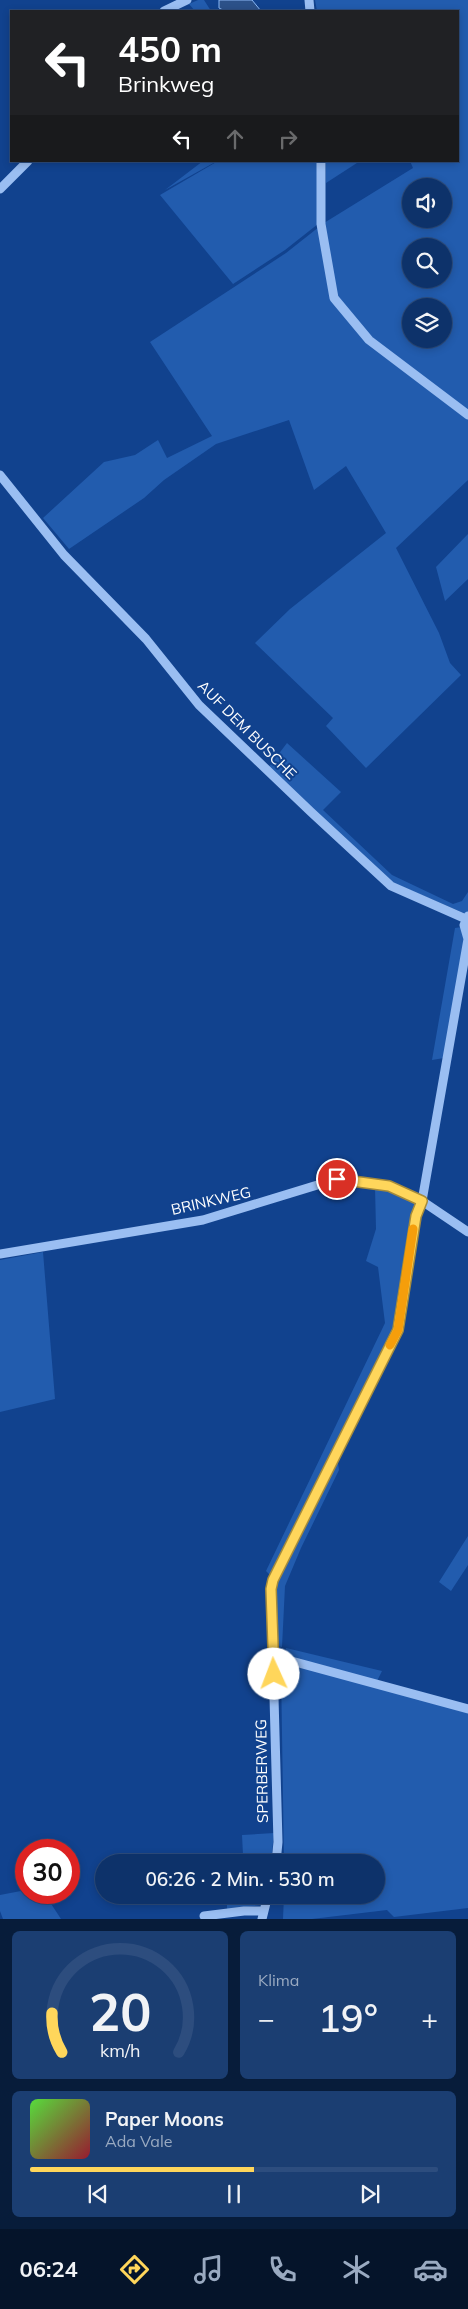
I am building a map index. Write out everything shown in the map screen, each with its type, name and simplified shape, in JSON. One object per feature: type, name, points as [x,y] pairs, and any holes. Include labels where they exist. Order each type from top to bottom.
[{"type":"street","points":[[166,10],[187,0]]},
{"type":"street","points":[[0,190],[27,162]]},
{"type":"street","points":[[321,162],[321,224],[334,298],[369,340],[468,414]]},
{"type":"street","name":"AUF DEM BUSCHE","points":[[0,475],[64,555],[146,639],[199,705],[304,806],[391,886],[467,918]]},
{"type":"street","points":[[422,1201],[468,939],[464,925],[467,918]]},
{"type":"street","name":"BRINKWEG","points":[[0,1254],[203,1220],[337,1179],[389,1186],[422,1201],[468,1232]]},
{"type":"street","name":"SPERBERWEG","points":[[277,1854],[271,1589],[273,1580],[398,1330],[416,1216],[422,1201]]},
{"type":"street","points":[[273,1656],[468,1709]]},
{"type":"street","points":[[204,1916],[244,1911],[263,1915]]},
{"type":"shaded area","points":[[198,0],[204,0],[210,10],[194,10],[189,4]]},
{"type":"shaded area","points":[[219,0],[252,0],[260,10],[223,10],[219,8]]},
{"type":"shaded area","points":[[315,0],[468,0],[468,480],[396,548],[439,633],[450,663],[461,675],[366,768],[326,726],[333,718],[255,643],[290,609],[386,533],[346,466],[314,490],[289,420],[216,444],[164,480],[144,498],[69,549],[43,518],[104,462],[135,455],[158,440],[167,458],[212,436],[150,342],[286,253],[324,223],[413,168],[410,162],[459,162],[459,10],[317,10]]},
{"type":"shaded area","points":[[202,162],[215,162],[165,190]]},
{"type":"shaded area","points":[[216,162],[318,162],[318,224],[285,250],[233,284],[160,195]]},
{"type":"shaded area","points":[[326,162],[358,162],[326,183]]},
{"type":"shaded area","points":[[468,534],[468,579],[445,601],[436,567]]},
{"type":"shaded area","points":[[287,743],[341,792],[323,810],[392,875],[453,904],[462,901],[468,892],[468,912],[466,914],[391,882],[268,768]]},
{"type":"shaded area","points":[[462,927],[464,939],[444,1058],[432,1060],[455,928]]},
{"type":"shaded area","points":[[375,1187],[389,1188],[417,1202],[396,1330],[271,1576],[266,1571],[385,1323],[378,1267],[366,1261],[376,1229]]},
{"type":"shaded area","points":[[43,1252],[55,1399],[0,1412],[0,1260]]},
{"type":"shaded area","points":[[335,1461],[338,1463],[339,1470],[301,1548],[285,1586],[282,1647],[275,1646],[274,1581]]},
{"type":"shaded area","points":[[468,1536],[468,1565],[451,1591],[439,1582]]},
{"type":"shaded area","points":[[286,1648],[382,1671],[377,1681],[284,1656]]},
{"type":"shaded area","points":[[283,1661],[468,1711],[468,1908],[394,1917],[387,1910],[312,1919],[283,1919],[284,1904],[385,1904],[385,1854],[284,1854],[281,1670],[285,1668]]},
{"type":"shaded area","points":[[274,1833],[272,1854],[243,1854],[242,1835]]},
{"type":"shaded area","points":[[15,1892],[15,1904],[51,1904],[61,1919],[3,1919],[0,1911],[0,1895]]},
{"type":"shaded area","points":[[227,1904],[261,1904],[261,1905],[227,1910]]},
{"type":"slow traffic","points":[[390,1345],[398,1330],[413,1229]]},
{"type":"route","points":[[274,1674],[271,1589],[273,1580],[398,1330],[416,1216],[422,1201],[389,1186],[337,1179]]}]
